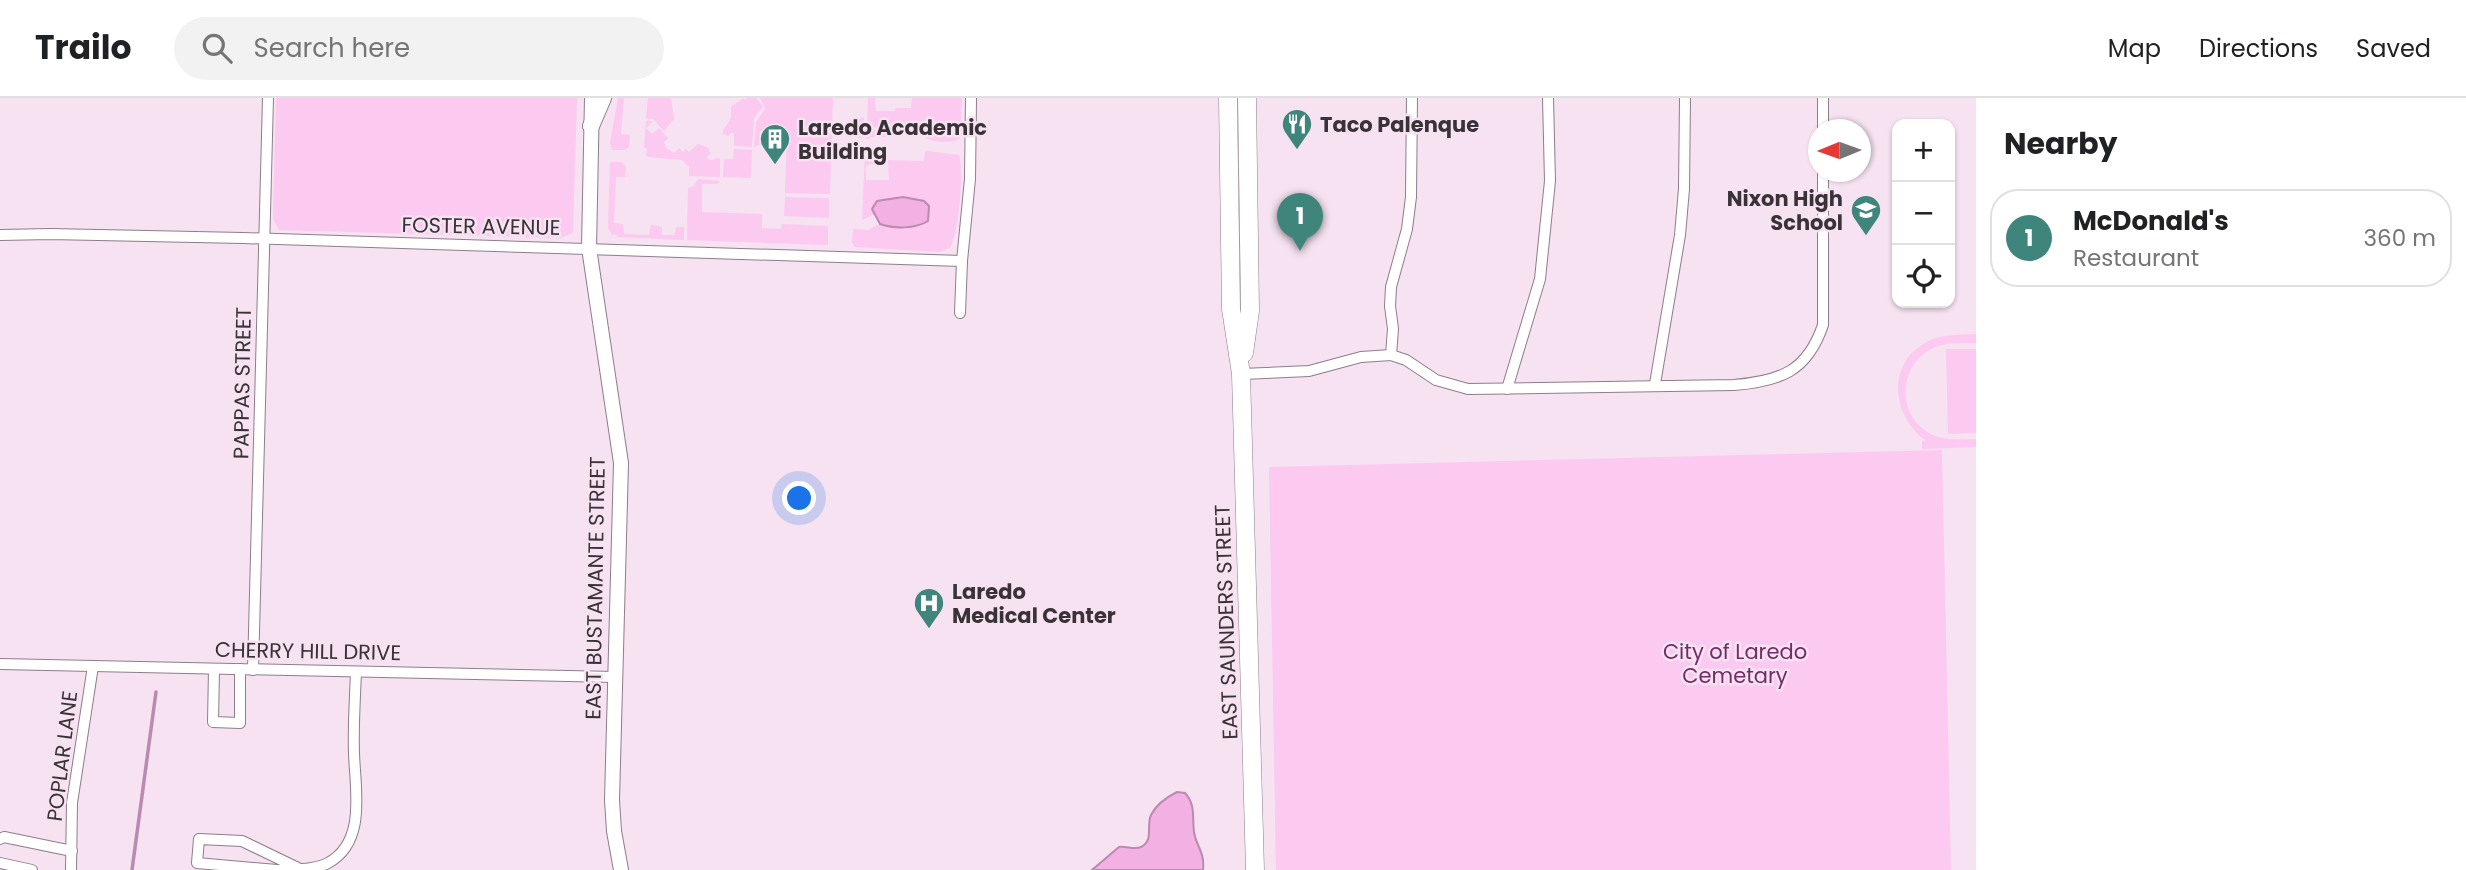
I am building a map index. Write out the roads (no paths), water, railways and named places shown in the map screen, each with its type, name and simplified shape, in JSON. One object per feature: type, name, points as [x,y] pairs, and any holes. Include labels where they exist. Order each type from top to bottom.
[{"type":"main road","name":"EAST SAUNDERS STREET","points":[[1228,98],[1231,309],[1241,374],[1255,870]]},
{"type":"main road","name":"EAST SAUNDERS STREET","points":[[1241,374],[1250,311],[1247,98]]},
{"type":"main road","points":[[591,126],[593,100]]},
{"type":"street","name":"PAPPAS STREET","points":[[253,670],[268,98]]},
{"type":"street","points":[[960,313],[970,179],[971,98]]},
{"type":"street","points":[[1391,355],[1394,329],[1390,306],[1391,287],[1407,229],[1411,197],[1412,98]]},
{"type":"street","points":[[1507,389],[1540,279],[1550,181],[1548,98]]},
{"type":"street","points":[[1655,384],[1680,235],[1684,189],[1685,98]]},
{"type":"street","points":[[1823,98],[1823,119]]},
{"type":"street","name":"EAST BUSTAMANTE STREET","points":[[591,126],[589,248],[621,463],[612,800],[621,870]]},
{"type":"street","points":[[1241,374],[1310,371],[1362,357],[1391,355],[1406,360],[1436,380],[1453,386],[1476,389],[1734,384],[1774,379],[1794,370],[1805,361],[1817,342],[1823,325],[1823,182]]},
{"type":"street","name":"FOSTER AVENUE","points":[[0,235],[50,233],[962,261]]},
{"type":"street","name":"CHERRY HILL DRIVE","points":[[0,664],[616,677]]},
{"type":"street","name":"POPLAR LANE","points":[[71,870],[72,803],[93,666]]},
{"type":"street","points":[[214,669],[213,722],[240,723],[240,669]]},
{"type":"street","points":[[301,869],[242,841],[199,839],[197,863],[279,870],[301,869],[327,863],[344,850],[357,820],[354,746],[356,672]]},
{"type":"street","name":"POPLAR LANE","points":[[0,839],[4,837],[72,850]]},
{"type":"street","points":[[0,863],[32,870]]},
{"type":"waterway","points":[[132,870],[156,692]]},
{"type":"place","name":"Taco Palenque","points":[[1297,151]]},
{"type":"place","name":"Laredo Academic Building","points":[[775,166]]},
{"type":"place","name":"Nixon High School","points":[[1866,237]]},
{"type":"place","name":"McDonald's","points":[[1300,251]]},
{"type":"place","name":"Laredo Medical Center","points":[[929,630]]},
{"type":"park label","name":"City of Laredo Cemetary","points":[[1735,663]]}]
